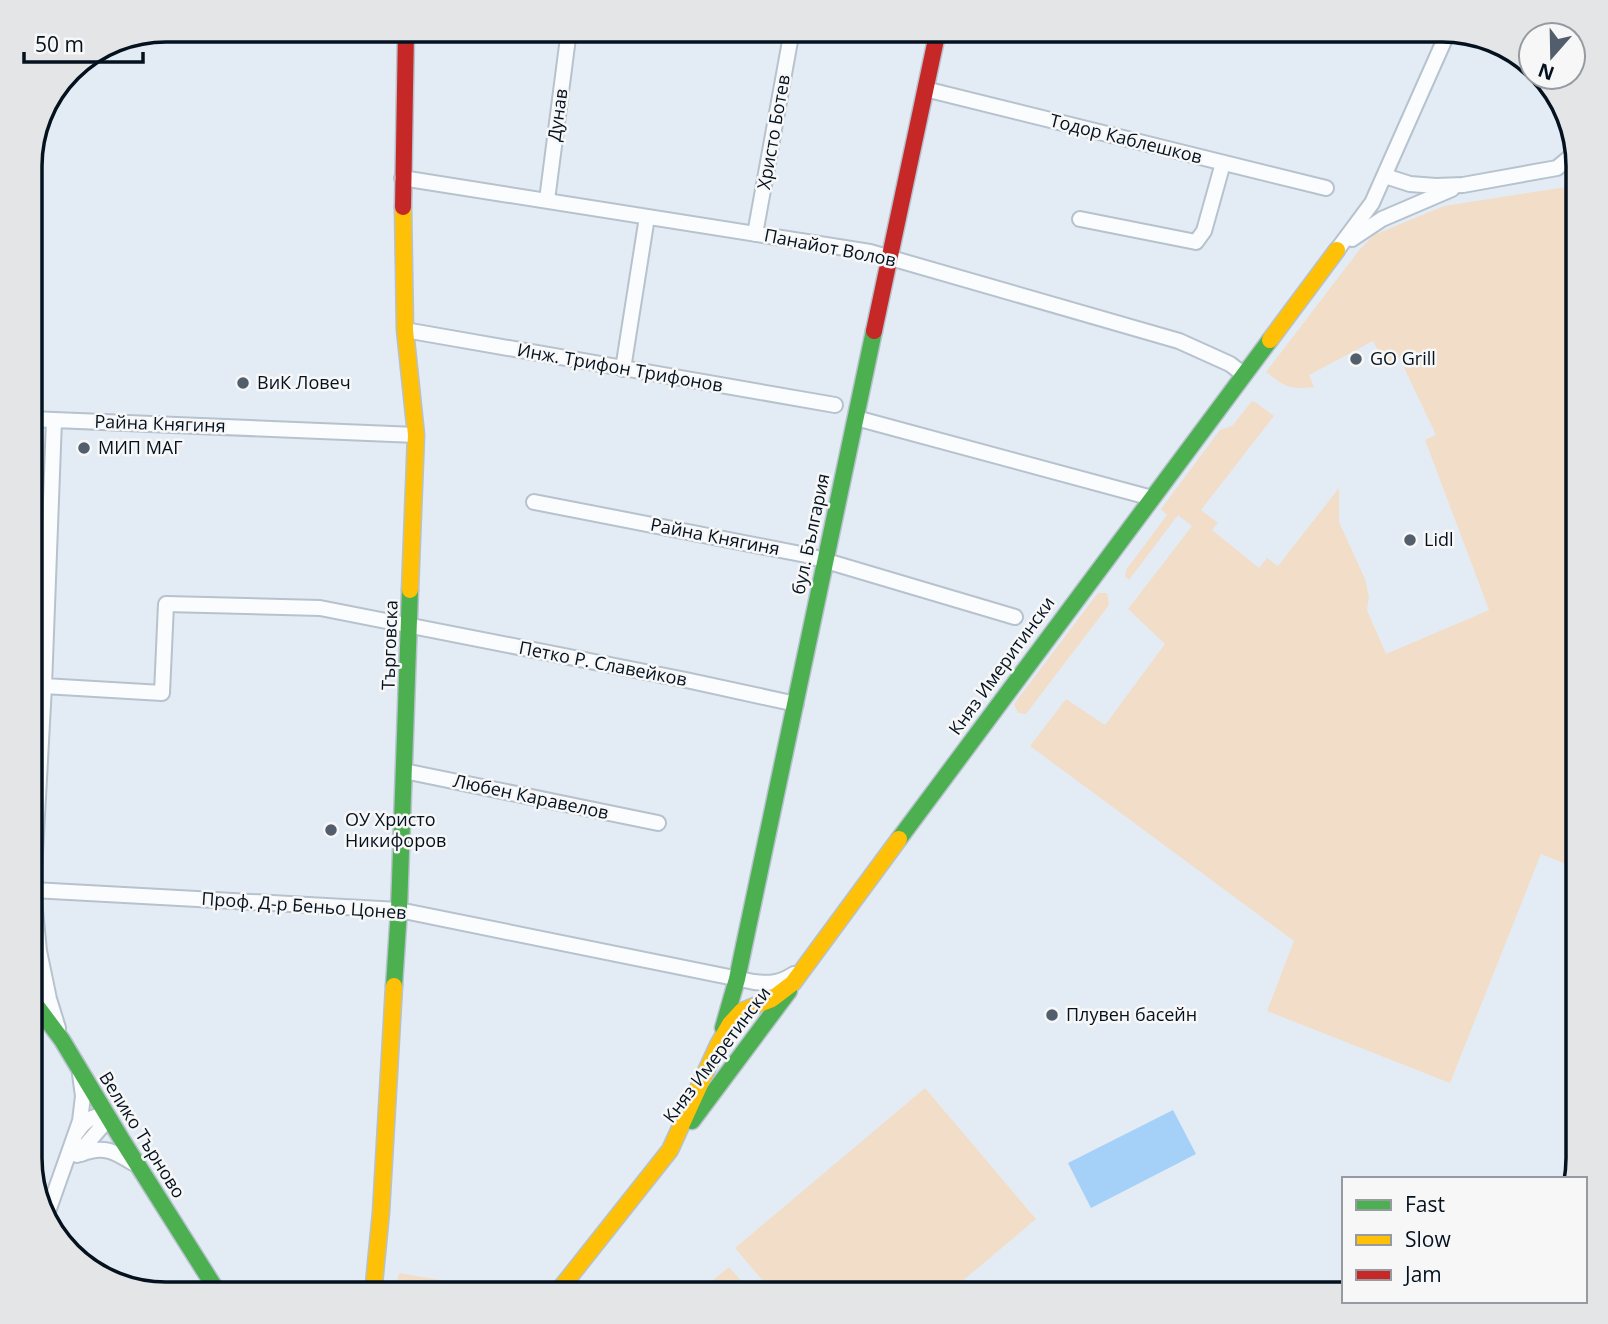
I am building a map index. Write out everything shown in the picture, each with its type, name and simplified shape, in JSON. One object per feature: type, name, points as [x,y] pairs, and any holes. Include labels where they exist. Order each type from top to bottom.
[{"type":"street","name":"Търговска","points":[[377,1262],[398,910],[416,435],[405,330],[402,178],[406,42]]},
{"type":"street","name":"Дунав","points":[[547,200],[567,42]]},
{"type":"street","name":"Христо Ботев","points":[[755,234],[790,42]]},
{"type":"street","name":"бул. България","points":[[718,1045],[737,979],[935,42]]},
{"type":"street","name":"Княз Имеритински","points":[[566,1282],[670,1150],[730,1024],[742,1011],[772,999],[793,984],[1018,677],[1357,224],[1385,176],[1444,42]]},
{"type":"street","name":"Тодор Каблешков","points":[[925,89],[1326,188]]},
{"type":"street","points":[[1558,168],[1566,161]]},
{"type":"street","points":[[1080,219],[1196,242],[1205,231],[1223,163]]},
{"type":"street","points":[[1385,176],[1410,184],[1463,185],[1566,167]]},
{"type":"street","name":"Панайот Волов","points":[[402,178],[889,257],[1180,341],[1230,364],[1243,374]]},
{"type":"street","points":[[1337,250],[1382,219],[1463,185]]},
{"type":"street","points":[[623,369],[647,217]]},
{"type":"street","name":"Инж. Трифон Трифонов","points":[[405,330],[835,405]]},
{"type":"street","points":[[856,418],[1152,498]]},
{"type":"street","name":"Райна Княгиня","points":[[42,420],[416,435]]},
{"type":"street","points":[[42,719],[54,420]]},
{"type":"street","name":"Райна Княгиня","points":[[534,502],[825,560],[1015,617]]},
{"type":"street","name":"Петко Р. Славейков","points":[[44,687],[162,693],[166,604],[320,608],[796,704]]},
{"type":"street","name":"Любен Каравелов","points":[[404,771],[658,823]]},
{"type":"street","name":"Проф. Д-р Беньо Цонев","points":[[42,893],[398,910],[769,984],[781,982],[813,957]]},
{"type":"street","points":[[42,968],[65,1047]]},
{"type":"street","name":"Княз Имеретински","points":[[670,1150],[793,984]]},
{"type":"street","name":"Велико Търново","points":[[42,1012],[211,1282]]},
{"type":"street","points":[[51,1204],[80,1121],[83,1096],[79,1070]]},
{"type":"street","points":[[64,1168],[103,1125],[106,1115],[94,1116],[84,1122],[76,1133]]},
{"type":"street","points":[[77,1156],[94,1148],[116,1152],[137,1165]]},
{"type":"street","points":[[370,1282],[377,1262]]},
{"type":"street","points":[[374,1282],[377,1262]]},
{"type":"shaded area","points":[[1566,187],[1566,864],[1541,854],[1450,1083],[1267,1011],[1294,941],[1030,746],[1066,699],[1105,725],[1165,644],[1128,609],[1192,526],[1178,515],[1129,580],[1125,576],[1126,570],[1167,515],[1161,509],[1220,430],[1232,426],[1252,401],[1274,416],[1201,510],[1218,523],[1212,530],[1259,568],[1267,558],[1278,566],[1339,488],[1339,522],[1365,579],[1369,597],[1367,610],[1386,654],[1489,610],[1425,440],[1436,435],[1399,357],[1385,364],[1373,341],[1309,375],[1314,387],[1288,386],[1266,372],[1360,249],[1374,235],[1444,206]]},
{"type":"shaded area","points":[[1098,593],[1107,593],[1109,605],[1026,714],[1018,713],[1014,704]]},
{"type":"shaded area","points":[[925,1088],[1036,1219],[961,1282],[764,1282],[735,1248]]},
{"type":"shaded area","points":[[729,1267],[742,1282],[711,1282]]},
{"type":"shaded area","points":[[399,1273],[451,1282],[397,1282]]},
{"type":"water","points":[[1173,1110],[1196,1154],[1091,1208],[1068,1163]]},
{"type":"traffic: fast","points":[[723,1028],[737,979],[874,331]]},
{"type":"traffic: fast","points":[[899,839],[1270,340]]},
{"type":"traffic: fast","points":[[394,986],[410,590]]},
{"type":"traffic: fast","points":[[692,1121],[789,991]]},
{"type":"traffic: fast","points":[[42,1013],[62,1040],[211,1282]]},
{"type":"traffic: slow","points":[[403,207],[405,330],[416,435],[410,590]]},
{"type":"traffic: slow","points":[[1270,340],[1337,250]]},
{"type":"traffic: slow","points":[[566,1282],[670,1150],[730,1024],[742,1011],[772,999],[793,983],[899,839]]},
{"type":"traffic: slow","points":[[374,1282],[381,1212],[394,986]]},
{"type":"traffic: jam","points":[[403,207],[406,42]]},
{"type":"traffic: jam","points":[[874,331],[935,42]]},
{"type":"place","name":"GO Grill","points":[[1356,359]]},
{"type":"place","name":"ВиК Ловеч","points":[[243,383]]},
{"type":"place","name":"МИП МАГ","points":[[84,448]]},
{"type":"place","name":"Lidl","points":[[1410,540]]},
{"type":"place","name":"ОУ Христо Никифоров","points":[[331,830]]},
{"type":"place","name":"Плувен басейн","points":[[1052,1015]]}]
